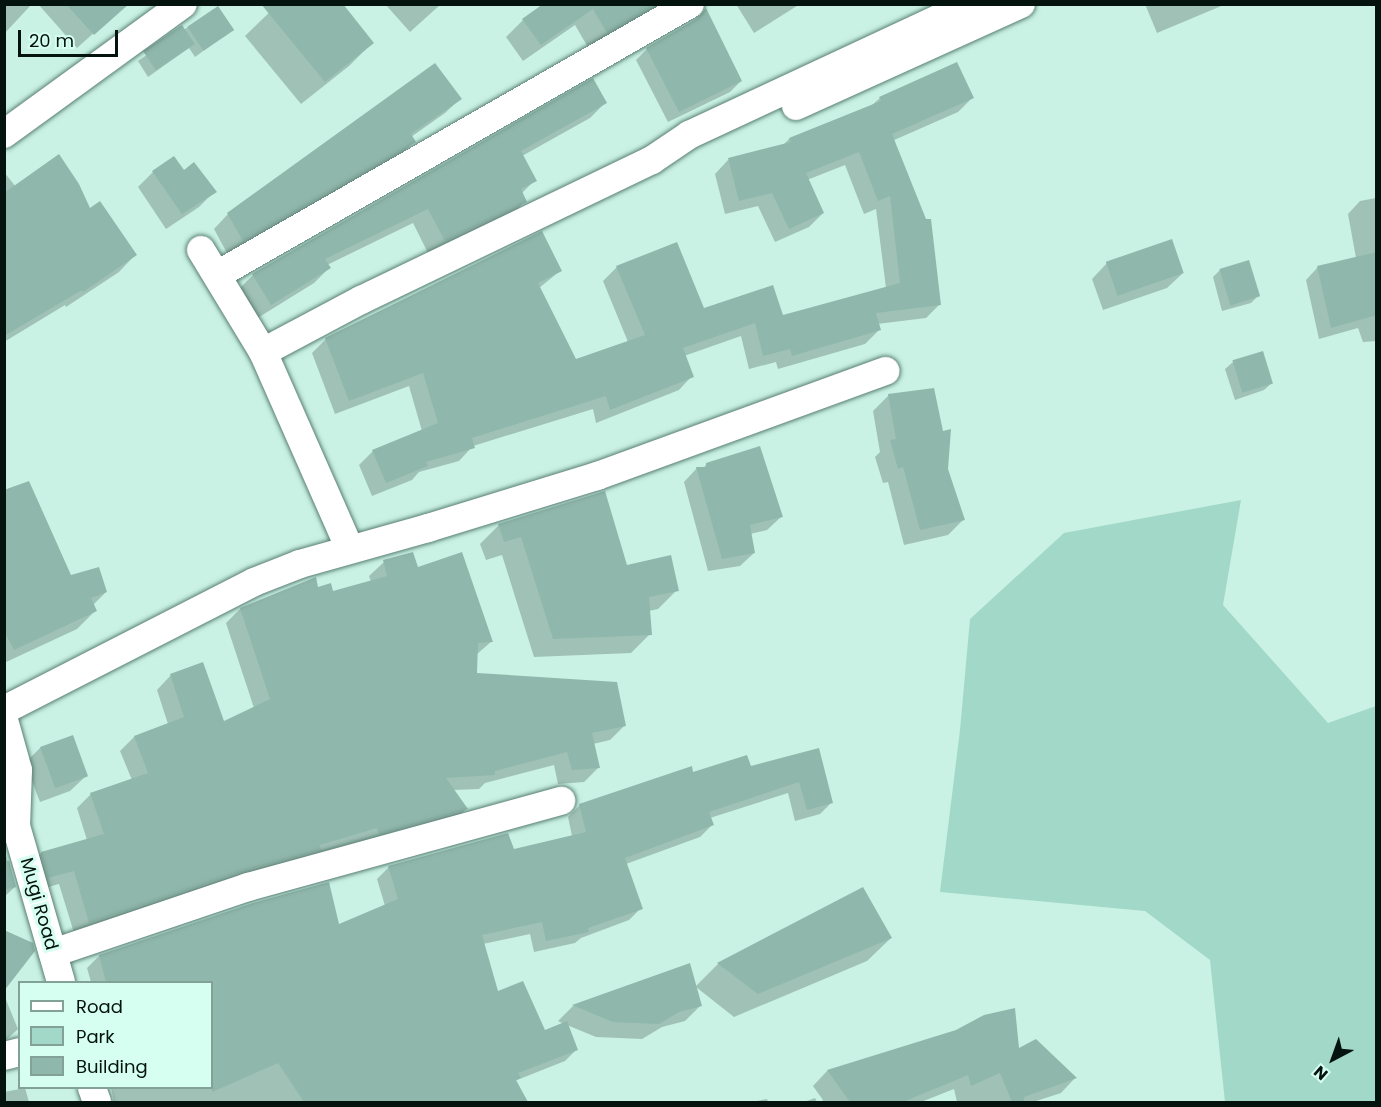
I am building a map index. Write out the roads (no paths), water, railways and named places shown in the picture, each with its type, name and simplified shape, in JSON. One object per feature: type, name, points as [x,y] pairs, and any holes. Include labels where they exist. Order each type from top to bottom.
[{"type":"street","points":[[4,134],[183,4]]},
{"type":"street","points":[[217,275],[690,4]]},
{"type":"street","points":[[263,352],[361,300],[652,160],[689,135],[970,4]]},
{"type":"street","points":[[652,160],[681,154],[711,143],[1021,4]]},
{"type":"street","points":[[201,250],[263,352],[350,549]]},
{"type":"street","points":[[4,710],[168,623],[254,582],[350,549],[428,528],[597,476],[886,370]]},
{"type":"street","name":"Mugi Road","points":[[4,720],[18,770],[16,826],[61,981]]},
{"type":"street","points":[[53,953],[248,887],[561,801]]}]
